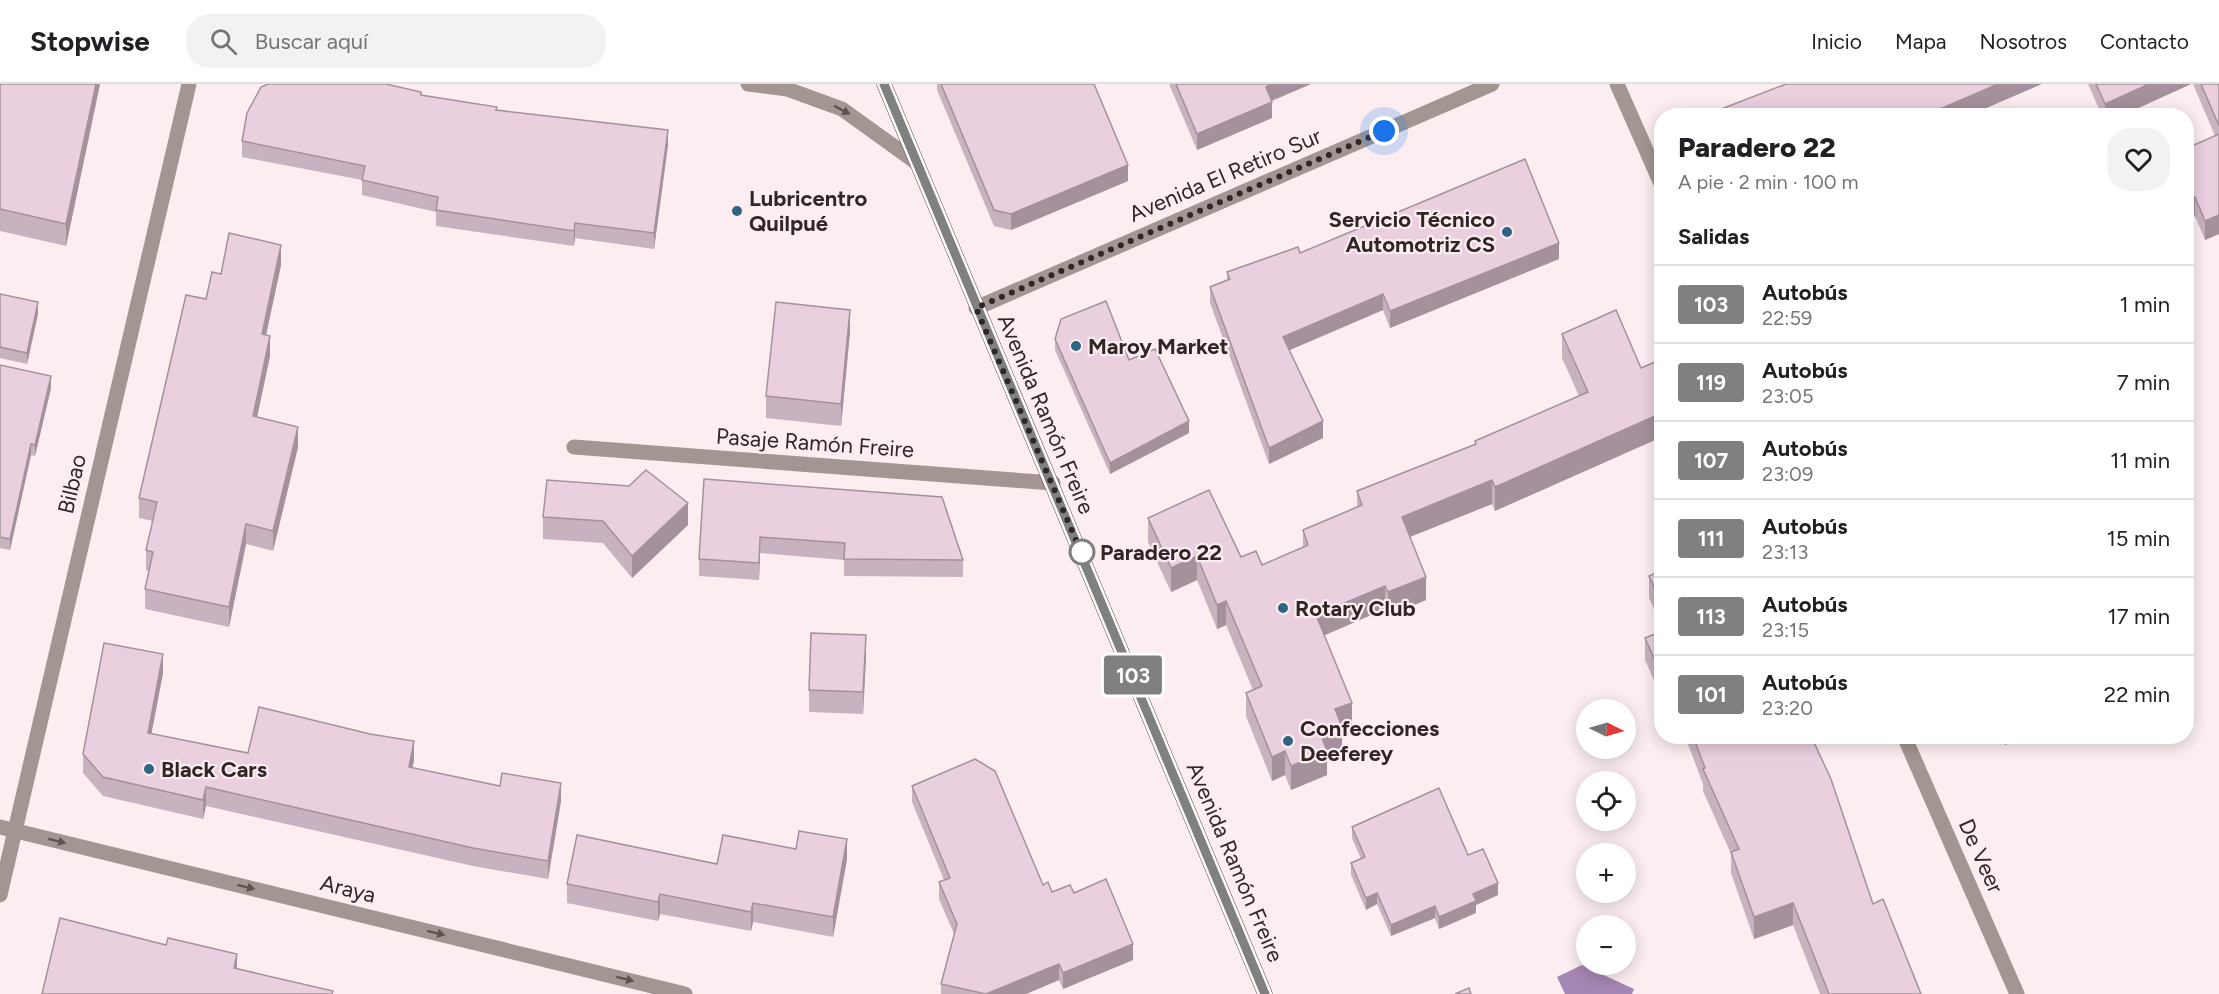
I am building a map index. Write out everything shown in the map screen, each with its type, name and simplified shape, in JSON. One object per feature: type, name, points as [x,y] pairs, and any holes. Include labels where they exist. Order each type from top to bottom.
[{"type":"main road","name":"Avenida Ramón Freire","points":[[884,84],[1265,994]]},
{"type":"street","name":"Bilbao","points":[[0,895],[7,829],[189,84]]},
{"type":"street","points":[[748,84],[791,87],[842,109],[917,163]]},
{"type":"street","name":"Avenida El Retiro Sur","points":[[976,308],[1492,84]]},
{"type":"street","points":[[1617,84],[1654,168]]},
{"type":"street","name":"Pasaje Ramón Freire","points":[[573,447],[1053,483]]},
{"type":"street","name":"De Veer","points":[[1908,744],[2017,994]]},
{"type":"street","name":"Araya","points":[[7,829],[686,994]]},
{"type":"shaded area","points":[[1576,968],[1576,975],[1604,975],[1634,989],[1632,994],[1565,994],[1557,977]]},
{"type":"building","points":[[0,84],[96,84],[66,224],[0,209]]},
{"type":"building","points":[[268,84],[386,84],[421,92],[421,95],[497,107],[496,110],[668,130],[654,233],[575,223],[574,231],[436,210],[438,197],[362,180],[365,166],[242,141],[247,113],[261,87]]},
{"type":"building","points":[[941,84],[1094,84],[1128,165],[1011,214],[994,210]]},
{"type":"building","points":[[1176,84],[1273,84],[1266,87],[1272,102],[1197,134]]},
{"type":"building","points":[[1786,84],[1998,84],[1942,108],[1724,108]]},
{"type":"building","points":[[2096,84],[2149,84],[2105,104]]},
{"type":"building","points":[[2201,84],[2219,84],[2219,126]]},
{"type":"building","points":[[2219,134],[2219,215],[2205,221],[2194,197],[2194,145]]},
{"type":"building","points":[[1525,159],[1559,243],[1390,311],[1383,294],[1283,337],[1323,421],[1269,448],[1210,287],[1230,279],[1227,272],[1298,247],[1300,253]]},
{"type":"building","points":[[229,233],[281,245],[262,334],[270,336],[253,416],[298,427],[273,531],[246,524],[229,607],[145,589],[153,552],[146,550],[157,502],[139,498],[186,295],[206,299],[212,272],[221,274]]},
{"type":"building","points":[[0,294],[38,302],[27,353],[0,347]]},
{"type":"building","points":[[1106,301],[1129,360],[1155,349],[1189,421],[1110,463],[1055,339],[1061,319]]},
{"type":"building","points":[[776,302],[850,310],[841,404],[766,396]]},
{"type":"building","points":[[1616,310],[1641,368],[1654,362],[1654,417],[1495,487],[1492,480],[1402,517],[1426,577],[1388,592],[1385,586],[1316,615],[1352,703],[1335,709],[1342,727],[1321,735],[1327,751],[1291,766],[1285,751],[1272,757],[1246,693],[1262,686],[1226,601],[1217,605],[1197,556],[1171,568],[1148,518],[1209,490],[1241,557],[1256,551],[1262,565],[1308,545],[1303,530],[1362,505],[1357,491],[1476,444],[1475,441],[1588,392],[1562,334]]},
{"type":"building","points":[[0,365],[51,376],[35,445],[31,444],[10,539],[0,537]]},
{"type":"building","points":[[646,470],[688,503],[632,556],[603,521],[543,517],[547,480],[629,486]]},
{"type":"building","points":[[704,479],[942,497],[963,560],[844,559],[845,543],[760,537],[759,563],[699,559]]},
{"type":"building","points":[[1654,574],[1654,587],[1649,576]]},
{"type":"building","points":[[811,633],[866,635],[863,692],[809,690]]},
{"type":"building","points":[[1654,634],[1654,658],[1645,638]]},
{"type":"building","points":[[104,643],[163,654],[148,733],[248,753],[259,707],[370,734],[414,741],[409,767],[500,786],[502,773],[561,783],[548,861],[473,848],[206,787],[203,800],[103,777],[83,754]]},
{"type":"building","points":[[1696,744],[1815,744],[1831,779],[1873,904],[1883,899],[1921,994],[1829,994],[1793,903],[1754,917],[1731,852],[1739,849],[1703,769],[1705,768]]},
{"type":"building","points":[[975,759],[995,771],[1043,885],[1048,882],[1052,892],[1070,885],[1074,893],[1106,879],[1133,944],[1063,973],[1059,964],[986,994],[941,984],[957,924],[939,882],[950,878],[912,786]]},
{"type":"building","points":[[1439,788],[1468,855],[1483,849],[1498,883],[1473,894],[1476,901],[1439,917],[1435,906],[1391,925],[1377,893],[1366,898],[1351,863],[1365,857],[1352,827]]},
{"type":"building","points":[[799,831],[847,839],[833,917],[753,903],[751,912],[660,894],[658,902],[567,884],[577,835],[717,864],[723,835],[796,849]]},
{"type":"building","points":[[60,918],[166,945],[168,938],[237,954],[234,968],[333,991],[332,994],[42,994]]},
{"type":"building","points":[[1469,988],[1471,994],[1455,994]]},
{"type":"bus line","name":"103","points":[[884,84],[1265,994]]},
{"type":"place","name":"Lubricentro Quilpué","points":[[737,211]]},
{"type":"place","name":"Servicio Técnico Automotriz CS","points":[[1507,232]]},
{"type":"place","name":"Maroy Market","points":[[1076,346]]},
{"type":"place","name":"Paradero 22","points":[[1082,552]]},
{"type":"place","name":"Rotary Club","points":[[1283,608]]},
{"type":"place","name":"Confecciones Deeferey","points":[[1288,741]]},
{"type":"place","name":"Black Cars","points":[[149,769]]},
{"type":"route","points":[[1082,552],[1085,561],[976,308],[1384,131]]}]
